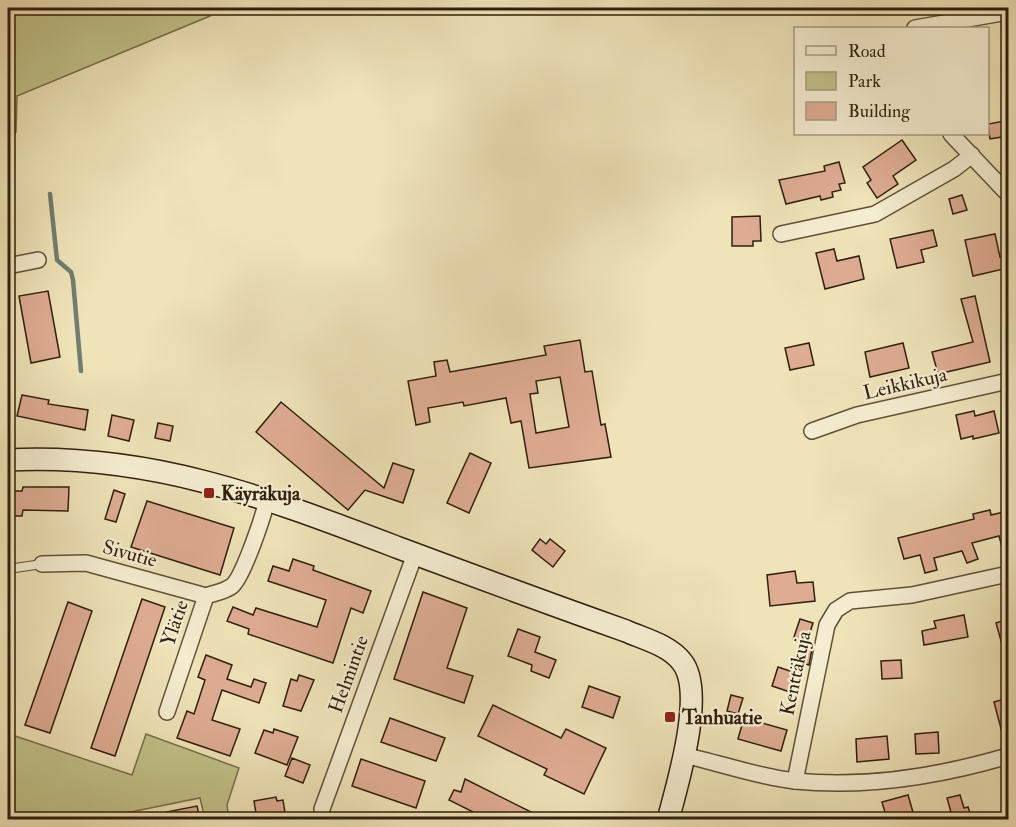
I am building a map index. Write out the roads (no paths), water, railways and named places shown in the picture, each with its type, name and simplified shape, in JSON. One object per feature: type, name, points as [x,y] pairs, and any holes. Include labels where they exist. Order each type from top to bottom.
[{"type":"street","points":[[921,27],[1008,12]]},
{"type":"street","points":[[952,135],[1008,194]]},
{"type":"street","points":[[782,234],[875,214],[954,169],[972,155]]},
{"type":"street","points":[[8,266],[38,260]]},
{"type":"street","name":"Leikkikuja","points":[[812,431],[827,428],[857,415],[1008,381]]},
{"type":"street","points":[[8,460],[67,458],[117,463],[200,479],[267,500],[661,646],[681,660],[689,674],[691,687],[683,755],[668,819]]},
{"type":"street","name":"Ylätie","points":[[167,712],[206,596],[224,590],[237,580],[264,514],[267,500]]},
{"type":"street","name":"Helmintie","points":[[322,809],[415,554]]},
{"type":"street","name":"Sivutie","points":[[42,564],[86,563],[206,596]]},
{"type":"street","name":"Kenttäkuja","points":[[795,781],[827,625],[839,607],[850,601],[912,595],[1008,574]]},
{"type":"street","points":[[683,755],[795,781],[870,781],[929,775],[959,770],[1008,756]]},
{"type":"lane","points":[[8,569],[42,564]]},
{"type":"waterway","points":[[50,194],[57,260],[71,272],[73,280],[81,371]]},
{"type":"place","name":"Käyräkuja","points":[[209,493]]},
{"type":"place","name":"Tanhuatie","points":[[670,717]]}]
